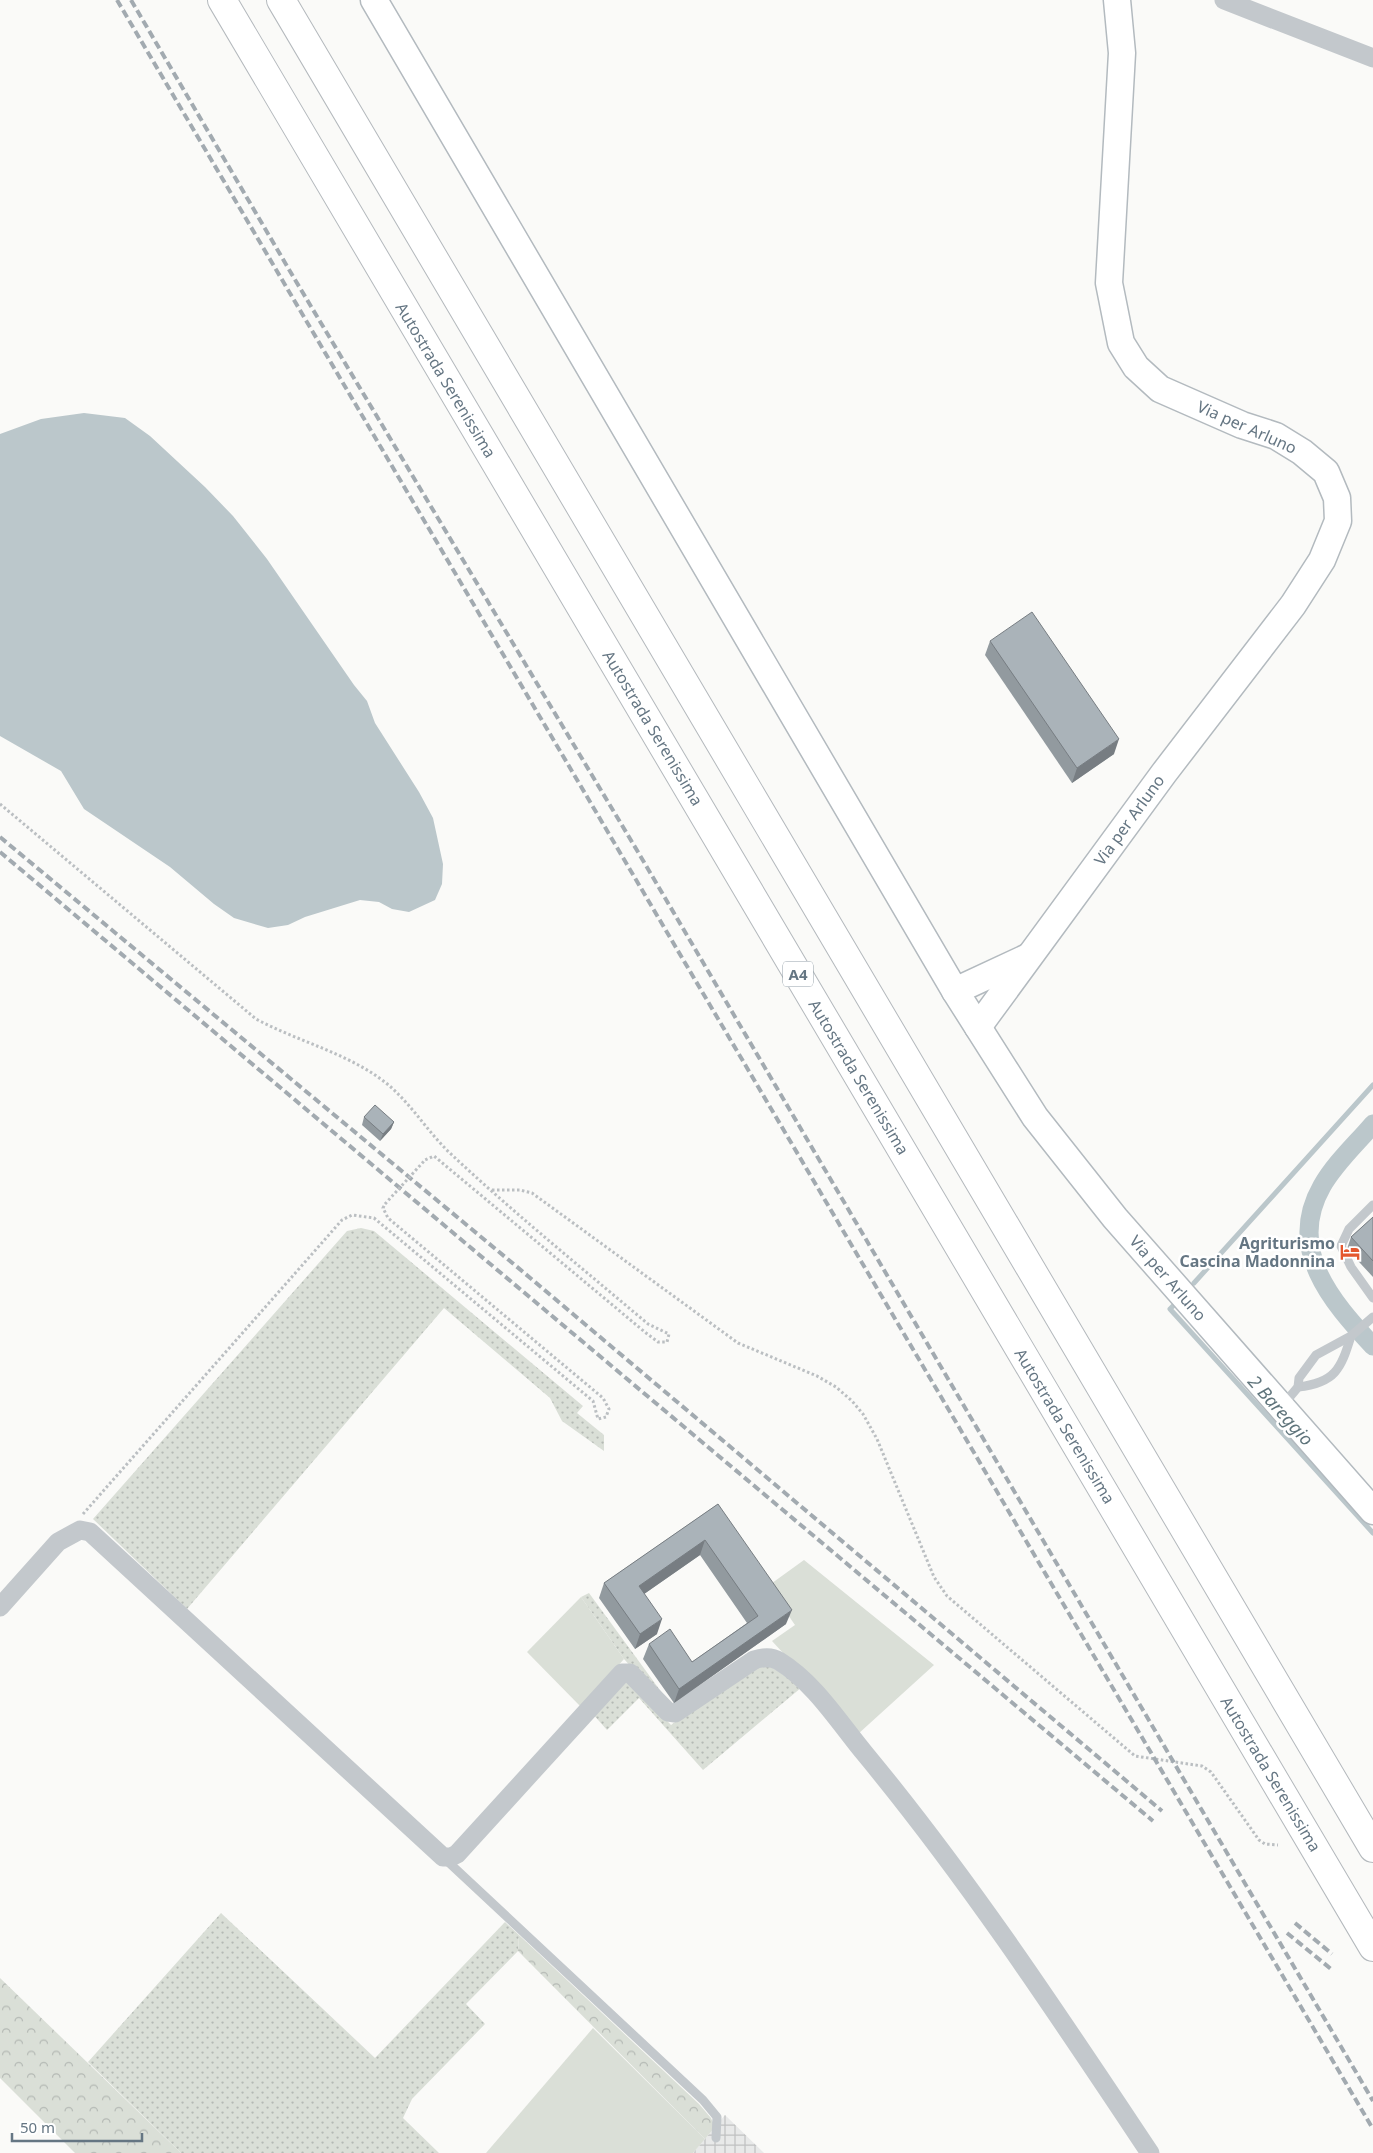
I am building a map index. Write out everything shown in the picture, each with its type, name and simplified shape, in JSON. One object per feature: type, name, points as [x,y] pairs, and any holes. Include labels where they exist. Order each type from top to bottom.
[{"type":"highway","name":"Autostrada Serenissima","points":[[222,0],[1373,1947]]},
{"type":"highway","points":[[281,0],[1373,1848]]},
{"type":"street","points":[[374,0],[979,1029]]},
{"type":"street","name":"Via per Arluno","points":[[1117,0],[1122,53],[1109,283],[1121,343],[1136,367],[1160,389],[1242,425],[1276,436],[1302,452],[1326,472],[1337,498],[1338,521],[1322,560],[1293,605],[1164,773],[1028,957],[979,1029],[1034,1117],[1109,1210],[1290,1397],[1373,1510]]},
{"type":"street","points":[[1224,0],[1373,58]]},
{"type":"street","name":"Via per Arluno","points":[[955,991],[1028,957]]},
{"type":"street","points":[[0,1607],[58,1542],[80,1530],[90,1532],[443,1858],[451,1858],[458,1854],[622,1672],[630,1673],[668,1712],[675,1714],[754,1660],[770,1657],[778,1660],[792,1670],[815,1693],[914,1813],[1065,2026],[1150,2153]]},
{"type":"lane","points":[[1373,1204],[1349,1229],[1341,1246],[1351,1267],[1373,1298]]},
{"type":"lane","points":[[1290,1397],[1299,1378],[1316,1355],[1351,1336],[1373,1317]]},
{"type":"lane","points":[[1290,1397],[1328,1380],[1340,1367],[1351,1336]]},
{"type":"lane","points":[[443,1858],[703,2100],[718,2117],[716,2138]]},
{"type":"path","points":[[0,804],[256,1019],[287,1035],[335,1053],[361,1066],[385,1083],[414,1109],[436,1140],[492,1190],[648,1324],[669,1334],[667,1342],[658,1342],[646,1333],[434,1156],[425,1160],[385,1204],[383,1208],[388,1218],[603,1398],[609,1409],[606,1417],[598,1419],[593,1401],[374,1218],[352,1215],[342,1220],[77,1521],[80,1530]]},
{"type":"path","points":[[492,1190],[520,1190],[532,1193],[738,1343],[836,1387],[863,1414],[877,1439],[934,1578],[947,1596],[1135,1756],[1202,1766],[1211,1772],[1260,1840],[1265,1844],[1278,1846]]},
{"type":"shaded area","points":[[84,413],[125,418],[150,436],[233,516],[267,559],[367,701],[375,723],[419,792],[433,818],[443,864],[442,884],[435,900],[409,912],[392,909],[379,902],[360,900],[305,917],[288,925],[268,928],[234,918],[214,904],[170,867],[84,809],[61,771],[0,736],[0,434],[41,419]]},
{"type":"shaded area","points":[[725,2115],[764,2153],[693,2153]]},
{"type":"green space","points":[[361,1228],[374,1231],[583,1406],[577,1413],[604,1435],[604,1451],[562,1421],[550,1398],[444,1308],[187,1609],[93,1519],[347,1231]]},
{"type":"green space","points":[[804,1560],[934,1665],[858,1734],[772,1641],[795,1625],[768,1586]]},
{"type":"green space","points":[[589,1593],[673,1708],[667,1707],[624,1659],[581,1597]]},
{"type":"green space","points":[[581,1597],[624,1659],[581,1707],[527,1652]]},
{"type":"green space","points":[[763,1661],[802,1687],[703,1770],[639,1698],[607,1730],[591,1712],[628,1680],[671,1725],[756,1663]]},
{"type":"green space","points":[[221,1913],[375,2058],[505,1922],[519,1935],[518,1951],[466,2004],[485,2024],[412,2099],[403,2118],[439,2153],[181,2153],[88,2062]]},
{"type":"green space","points":[[519,1935],[699,2104],[711,2118],[715,2127],[705,2139],[518,1951]]},
{"type":"green space","points":[[0,1978],[181,2153],[75,2153],[0,2078]]},
{"type":"green space","points":[[593,2028],[705,2139],[693,2153],[486,2153]]},
{"type":"building","points":[[1032,612],[1119,739],[1077,768],[990,641]]},
{"type":"building","points":[[375,1105],[394,1122],[383,1134],[364,1117]]},
{"type":"building","points":[[1373,1217],[1373,1261],[1351,1237]]},
{"type":"building","points":[[718,1504],[792,1610],[679,1689],[649,1644],[670,1629],[692,1662],[758,1616],[705,1540],[639,1586],[662,1619],[640,1634],[604,1583]]},
{"type":"waterway","name":"2 Bareggio","points":[[1194,1283],[1373,1085]]},
{"type":"waterway","points":[[1373,1124],[1340,1161],[1322,1186],[1312,1209],[1309,1231],[1311,1252],[1318,1273],[1342,1311],[1373,1346]]},
{"type":"waterway","name":"2 Bareggio","points":[[1173,1306],[1170,1309],[1373,1533]]},
{"type":"railway","points":[[117,0],[1373,2129]]},
{"type":"railway","points":[[131,0],[294,278],[638,852],[1373,2101]]},
{"type":"railway","points":[[0,837],[516,1266],[1162,1811]]},
{"type":"railway","points":[[0,852],[1153,1821]]},
{"type":"railway","points":[[1295,1923],[1332,1954]]},
{"type":"railway","points":[[1287,1933],[1331,1969]]},
{"type":"place","name":"Agriturismo Cascina Madonnina","points":[[1350,1252]]}]
